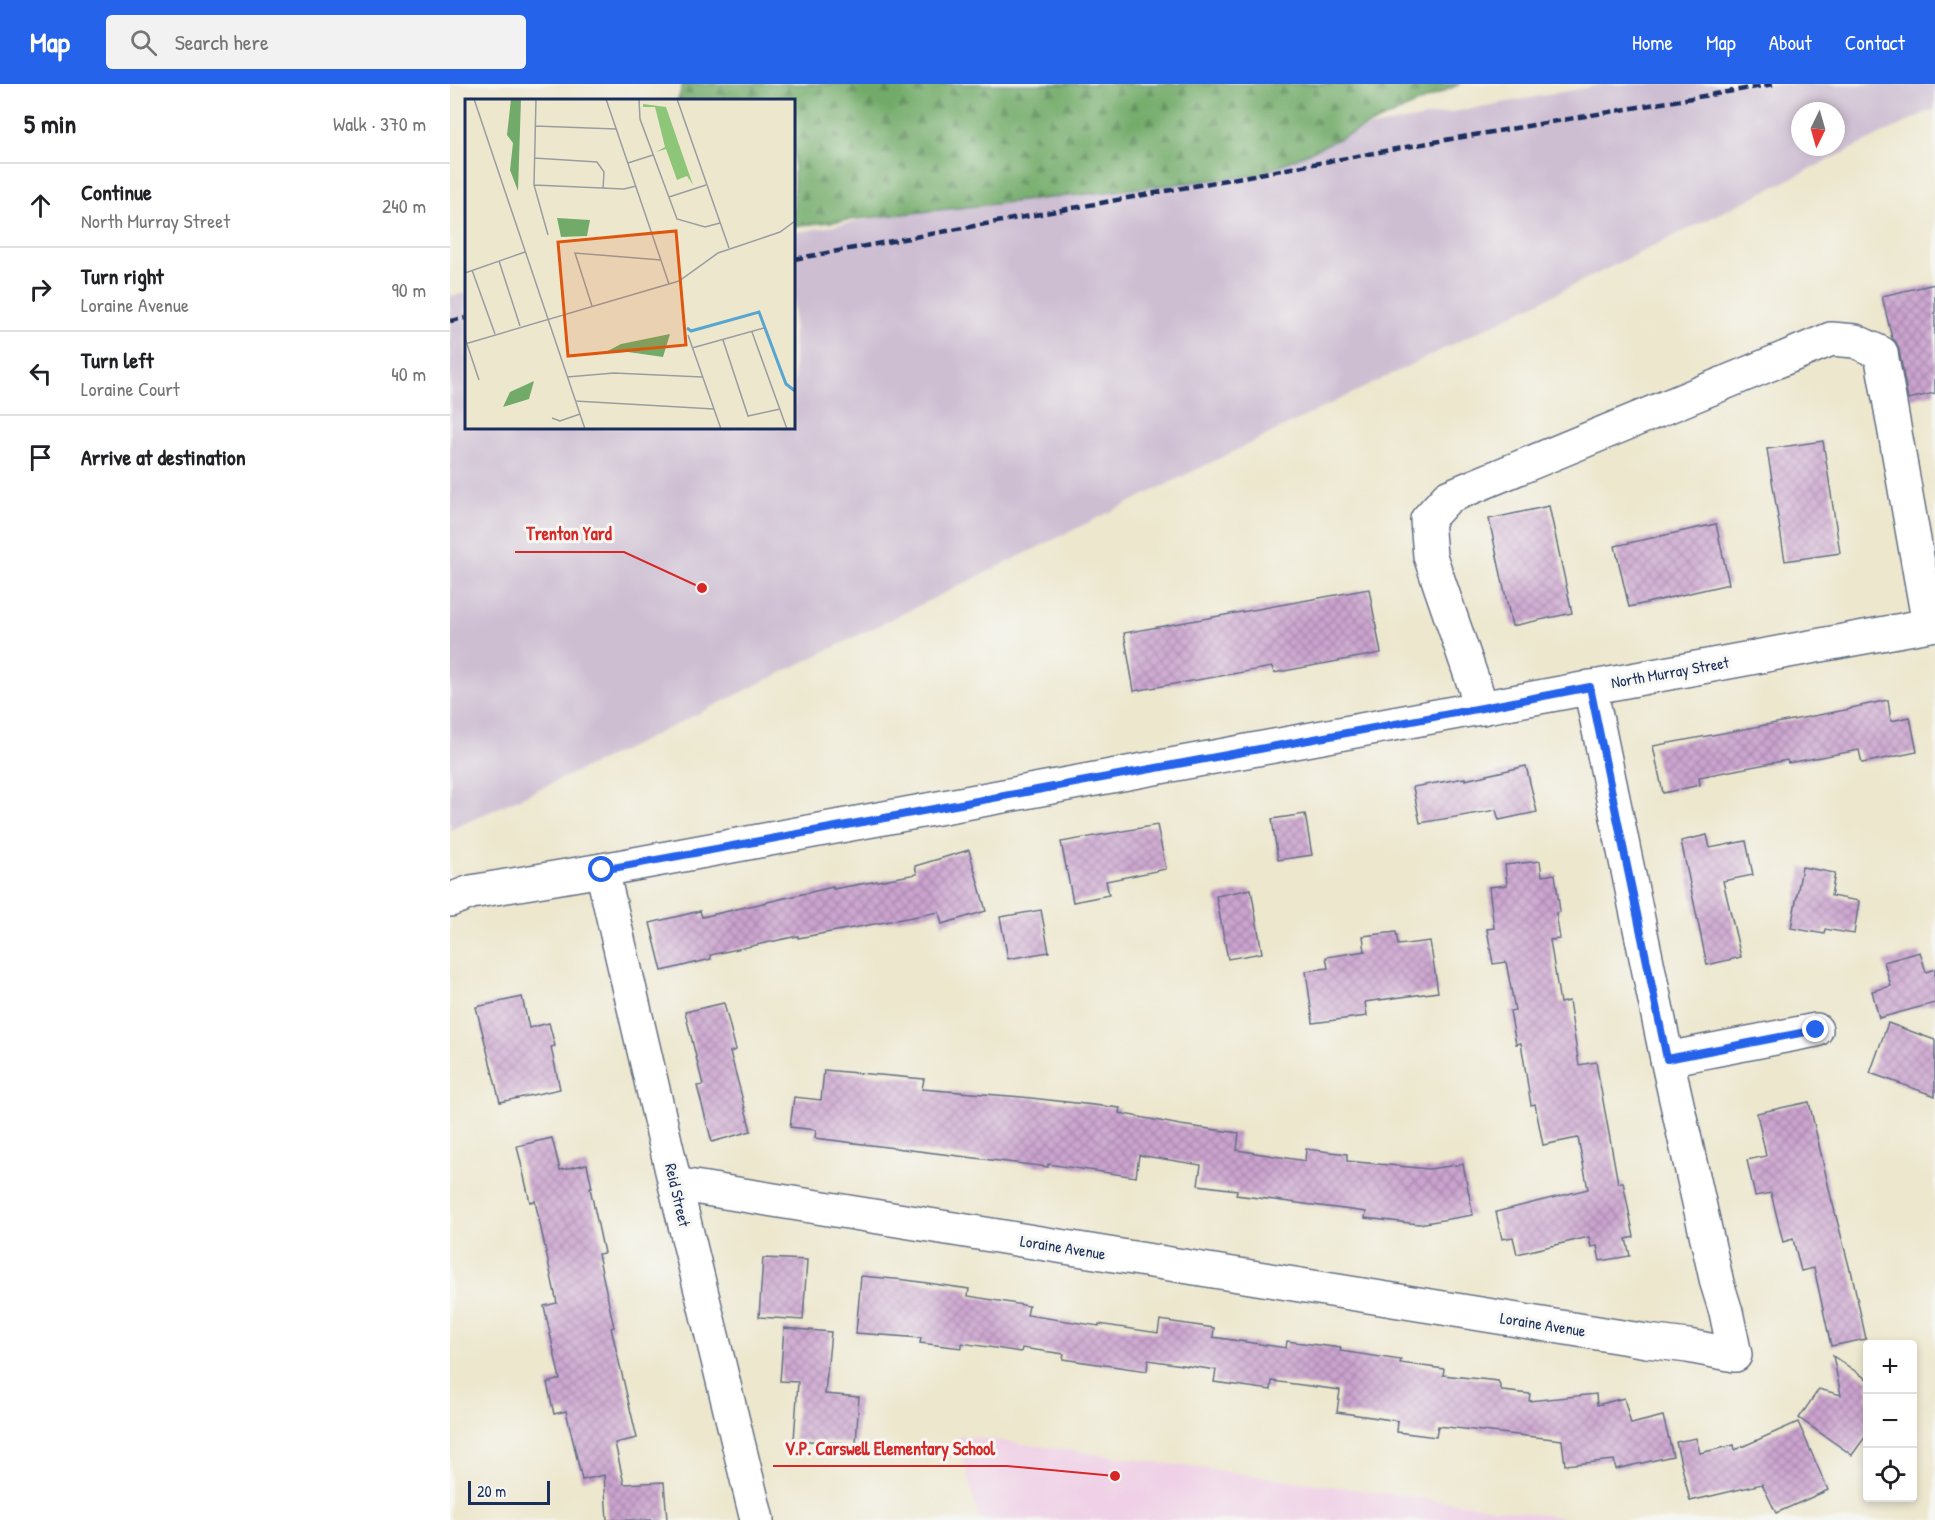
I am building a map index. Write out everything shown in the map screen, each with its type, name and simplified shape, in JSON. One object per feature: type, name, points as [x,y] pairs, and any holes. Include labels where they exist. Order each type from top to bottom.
[{"type":"street","points":[[1482,708],[1430,556],[1427,520],[1448,497],[1831,339],[1855,341],[1881,353],[1932,625]]},
{"type":"street","name":"North Murray Street","points":[[450,900],[471,892],[602,870],[1932,625]]},
{"type":"street","name":"Loraine Avenue","points":[[675,1184],[1688,1346],[1735,1356],[1667,1059],[1590,687]]},
{"type":"street","name":"Reid Street","points":[[602,870],[675,1184],[757,1520]]},
{"type":"street","points":[[1667,1059],[1816,1030]]},
{"type":"shaded area","points":[[1606,84],[1935,84],[1935,110],[1845,152],[1845,102],[1791,102],[1791,156],[1837,156],[626,749],[450,830],[450,296],[465,293],[465,429],[795,429],[795,233]]},
{"type":"shaded area","points":[[957,1435],[1566,1518],[1567,1520],[979,1520]]},
{"type":"green space","points":[[683,84],[1460,84],[1259,175],[795,226],[795,99],[678,99]]},
{"type":"building","points":[[1935,284],[1935,393],[1908,399],[1899,350],[1892,338],[1882,296]]},
{"type":"building","points":[[1823,441],[1840,553],[1785,561],[1767,449]]},
{"type":"building","points":[[1549,506],[1572,613],[1512,626],[1489,519]]},
{"type":"building","points":[[1716,524],[1729,584],[1629,607],[1615,546]]},
{"type":"building","points":[[1369,589],[1381,653],[1274,673],[1272,667],[1134,691],[1124,633]]},
{"type":"building","points":[[1888,700],[1891,721],[1910,717],[1917,752],[1862,763],[1859,750],[1788,763],[1787,760],[1699,777],[1700,785],[1663,793],[1653,746]]},
{"type":"building","points":[[1526,766],[1537,812],[1499,820],[1496,810],[1420,823],[1413,787],[1465,778],[1465,780]]},
{"type":"building","points":[[1305,814],[1312,855],[1278,860],[1272,819]]},
{"type":"building","points":[[1157,825],[1166,869],[1106,881],[1109,895],[1073,902],[1061,842]]},
{"type":"building","points":[[1707,835],[1710,848],[1746,841],[1753,875],[1723,881],[1741,957],[1707,965],[1681,841]]},
{"type":"building","points":[[969,850],[986,911],[942,924],[939,912],[798,938],[798,936],[710,955],[711,959],[662,971],[650,923],[700,911],[702,917],[833,887],[833,889],[917,874],[915,866]]},
{"type":"building","points":[[1540,861],[1542,876],[1555,874],[1560,912],[1556,913],[1560,939],[1550,940],[1560,1003],[1569,1001],[1579,1065],[1596,1062],[1618,1183],[1623,1182],[1634,1237],[1626,1239],[1630,1256],[1600,1261],[1597,1246],[1591,1247],[1589,1237],[1517,1254],[1513,1237],[1502,1239],[1496,1212],[1588,1189],[1578,1138],[1543,1145],[1535,1104],[1531,1105],[1521,1043],[1516,1044],[1510,1011],[1515,1010],[1506,962],[1493,964],[1487,929],[1494,928],[1489,887],[1507,885],[1505,865]]},
{"type":"building","points":[[1802,867],[1835,873],[1831,896],[1859,901],[1854,934],[1825,929],[1824,934],[1791,928]]},
{"type":"building","points":[[1251,889],[1262,953],[1228,959],[1216,896]]},
{"type":"building","points":[[1041,910],[1049,952],[1008,959],[1000,917]]},
{"type":"building","points":[[1396,932],[1398,945],[1430,941],[1438,992],[1365,1002],[1367,1016],[1313,1023],[1306,971],[1328,968],[1326,957],[1365,951],[1363,936]]},
{"type":"building","points":[[1920,952],[1926,972],[1935,969],[1935,1003],[1879,1018],[1872,991],[1891,986],[1884,962]]},
{"type":"building","points":[[522,997],[529,1028],[549,1023],[555,1046],[551,1047],[560,1089],[500,1102],[476,1007]]},
{"type":"building","points":[[724,1003],[736,1050],[730,1052],[751,1131],[712,1142],[697,1086],[703,1085],[685,1012]]},
{"type":"building","points":[[1888,1023],[1935,1040],[1935,1096],[1870,1073]]},
{"type":"building","points":[[824,1070],[924,1079],[922,1089],[1120,1108],[1119,1113],[1180,1125],[1239,1133],[1237,1150],[1305,1161],[1306,1149],[1347,1154],[1347,1161],[1429,1169],[1463,1164],[1473,1215],[1419,1224],[1365,1218],[1366,1212],[1236,1195],[1237,1190],[1198,1185],[1201,1165],[1139,1155],[1136,1177],[1048,1164],[1048,1167],[815,1138],[816,1130],[790,1127],[794,1097],[821,1100]]},
{"type":"building","points":[[1809,1102],[1866,1339],[1831,1346],[1814,1268],[1801,1271],[1793,1239],[1783,1242],[1771,1193],[1755,1196],[1747,1160],[1766,1156],[1757,1113]]},
{"type":"building","points":[[552,1138],[560,1170],[587,1164],[592,1188],[590,1188],[604,1253],[598,1254],[614,1327],[611,1328],[637,1438],[615,1443],[624,1484],[664,1482],[667,1520],[607,1520],[604,1475],[582,1480],[566,1411],[554,1414],[547,1383],[560,1379],[544,1306],[557,1303],[535,1201],[530,1202],[517,1146]]},
{"type":"building","points":[[763,1258],[807,1260],[803,1320],[759,1317]]},
{"type":"building","points":[[861,1276],[969,1289],[968,1296],[1029,1306],[1027,1315],[1099,1326],[1099,1324],[1158,1333],[1160,1320],[1214,1328],[1213,1337],[1286,1348],[1287,1341],[1341,1348],[1340,1351],[1444,1369],[1443,1375],[1498,1381],[1502,1391],[1530,1394],[1529,1401],[1596,1394],[1597,1405],[1624,1398],[1631,1424],[1663,1416],[1673,1456],[1616,1469],[1614,1460],[1565,1465],[1562,1440],[1438,1426],[1436,1437],[1397,1432],[1398,1421],[1337,1412],[1340,1390],[1272,1381],[1271,1390],[1214,1382],[1216,1370],[1148,1360],[1147,1371],[1063,1359],[1064,1354],[1022,1348],[1021,1352],[962,1343],[962,1348],[920,1343],[921,1338],[856,1333]]},
{"type":"building","points":[[784,1328],[831,1332],[825,1394],[859,1397],[856,1444],[794,1440],[798,1382],[780,1381]]},
{"type":"building","points":[[1833,1356],[1863,1377],[1863,1440],[1852,1455],[1799,1418],[1819,1389],[1841,1395]]},
{"type":"building","points":[[1798,1422],[1828,1490],[1776,1513],[1762,1484],[1690,1501],[1676,1442],[1696,1438],[1700,1453],[1734,1445],[1735,1450]]},
{"type":"railway","points":[[795,259],[1445,140],[1774,84]]},
{"type":"railway","points":[[450,321],[465,318]]},
{"type":"place","name":"Trenton Yard","points":[[702,588]]},
{"type":"place","name":"V.P. Carswell Elementary School","points":[[1115,1476]]},
{"type":"route","points":[[602,870],[1590,687],[1667,1059],[1816,1030]]}]
